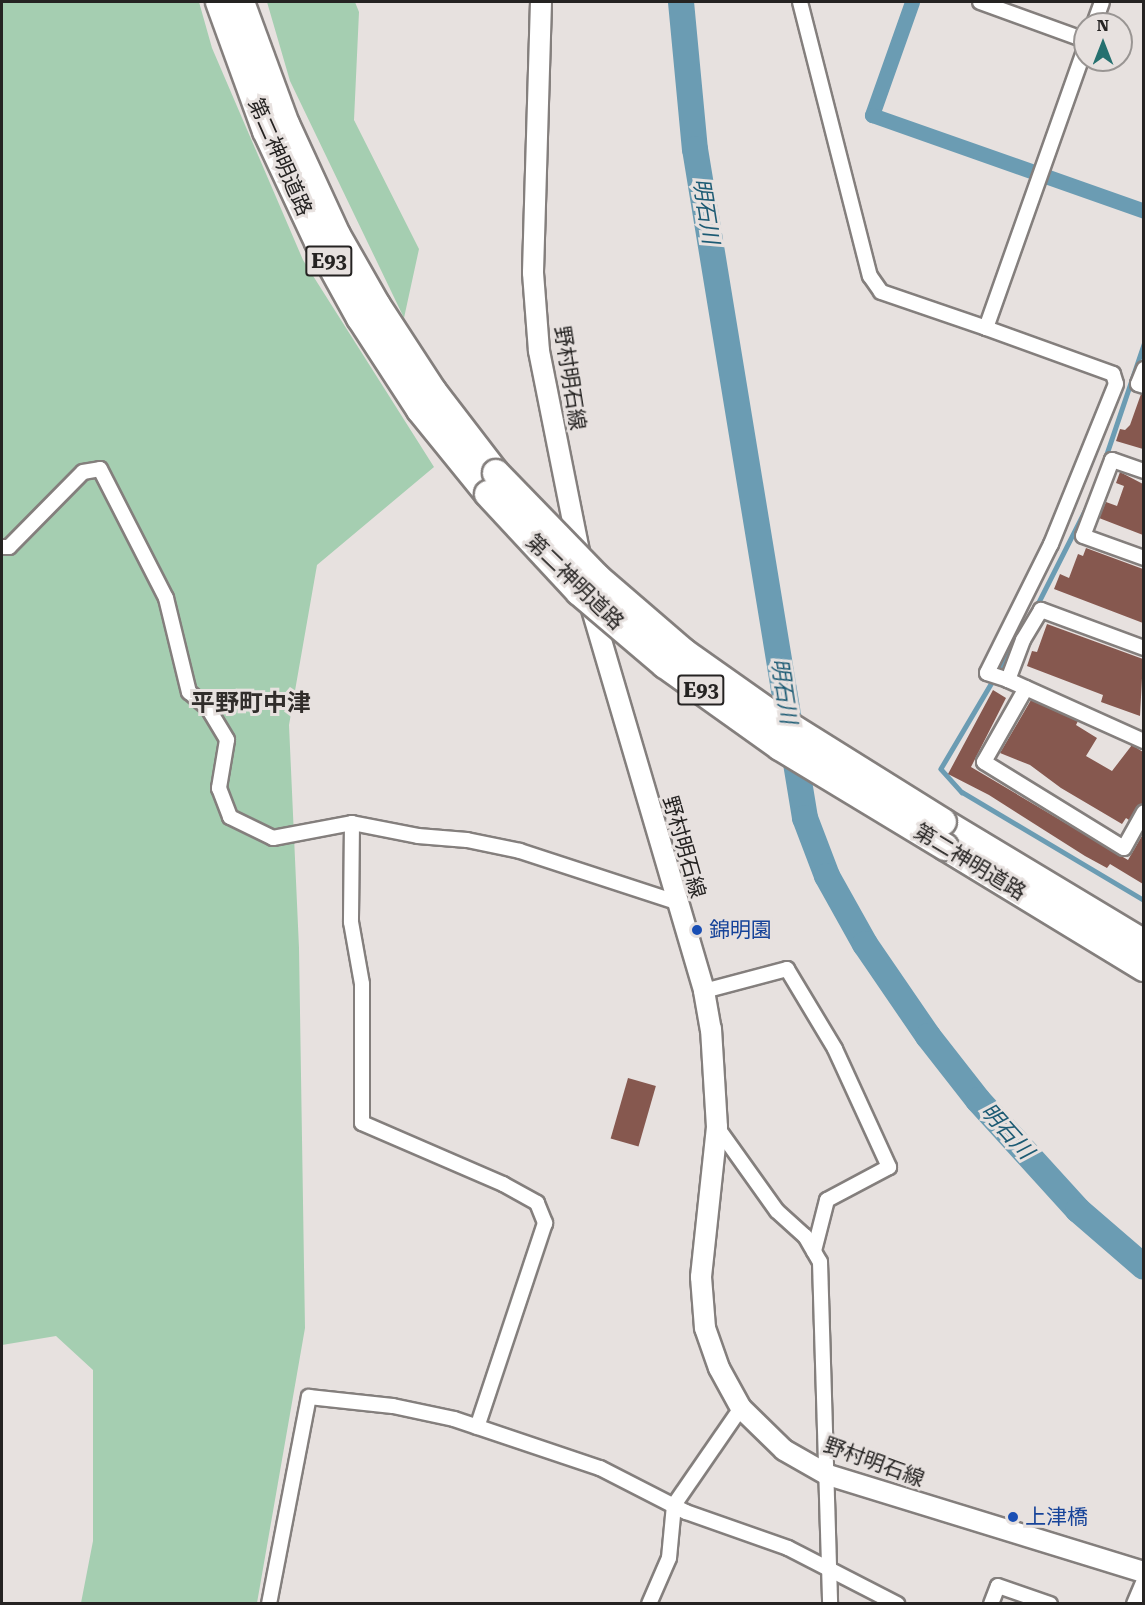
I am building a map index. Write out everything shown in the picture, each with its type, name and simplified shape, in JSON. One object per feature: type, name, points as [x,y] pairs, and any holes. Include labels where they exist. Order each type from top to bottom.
[{"type":"highway","name":"第二神明道路","points":[[219,2],[267,131],[318,242],[360,318],[420,410],[492,484],[684,652],[780,720],[1143,943]]},
{"type":"highway","name":"第二神明道路","points":[[241,2],[286,124],[337,235],[377,305],[492,484],[579,592],[665,665],[780,747],[1143,968]]},
{"type":"main road","name":"野村明石線","points":[[541,2],[533,173],[533,273],[539,351],[594,624],[704,991],[711,1029],[717,1127],[701,1277],[705,1328],[719,1368],[741,1408],[784,1450],[828,1475],[1143,1572]]},
{"type":"street","points":[[800,2],[870,276],[881,292],[1113,374],[1116,384],[1051,544],[987,673],[1008,680],[1143,741]]},
{"type":"street","points":[[980,2],[1073,35]]},
{"type":"street","points":[[986,328],[1077,72]]},
{"type":"street","points":[[1143,369],[1138,384],[1143,386]]},
{"type":"street","points":[[1143,471],[1112,460],[1083,536],[1143,558]]},
{"type":"street","points":[[2,547],[9,547],[83,472],[100,469],[166,598],[189,692],[208,708],[227,740],[219,788],[230,817],[273,838],[352,823],[520,851],[676,902]]},
{"type":"street","points":[[1008,680],[1023,640],[1041,610],[1143,648]]},
{"type":"street","points":[[1026,688],[984,762],[1124,848],[1143,812]]},
{"type":"street","points":[[352,823],[351,922],[362,984],[362,1123],[504,1184],[537,1203],[545,1223],[477,1427]]},
{"type":"street","points":[[704,991],[787,969],[836,1050],[889,1167],[827,1200],[814,1251]]},
{"type":"street","points":[[717,1127],[777,1211],[805,1236],[820,1262],[830,1604]]},
{"type":"street","points":[[269,1604],[309,1397],[393,1406],[477,1427],[600,1468],[674,1505],[788,1548],[897,1604]]},
{"type":"street","points":[[649,1604],[669,1558],[674,1505],[741,1408]]},
{"type":"street","points":[[1134,1604],[1143,1580]]},
{"type":"street","points":[[991,1604],[998,1586],[1050,1604]]},
{"type":"green space","points":[[2,2],[199,2],[212,48],[303,260],[434,467],[317,565],[289,725],[299,948],[305,1328],[257,1603],[81,1603],[93,1541],[93,1370],[56,1336],[2,1345]]},
{"type":"green space","points":[[267,2],[355,2],[359,12],[354,120],[419,249],[404,318],[290,81]]},
{"type":"building","points":[[1141,394],[1143,395],[1143,449],[1116,441],[1120,429],[1125,430],[1130,425]]},
{"type":"building","points":[[1120,472],[1143,484],[1143,535],[1099,518],[1106,502],[1117,506],[1124,486],[1116,483]]},
{"type":"building","points":[[1086,548],[1143,569],[1143,623],[1054,589],[1060,574],[1069,578],[1078,554],[1083,556]]},
{"type":"building","points":[[1047,624],[1143,659],[1140,716],[1101,702],[1103,695],[1027,666],[1032,651],[1037,652]]},
{"type":"building","points":[[993,690],[1006,698],[971,767],[1128,860],[1143,834],[1143,884],[1110,864],[1107,868],[1085,856],[989,795],[948,774]]},
{"type":"building","points":[[1031,700],[1078,721],[1076,725],[1097,738],[1086,756],[1112,771],[1132,745],[1143,752],[1143,803],[1129,820],[1126,818],[1122,824],[1061,788],[1030,765],[1000,753]]},
{"type":"building","points":[[628,1078],[656,1086],[639,1147],[611,1139]]},
{"type":"waterway","name":"明石川","points":[[681,2],[695,149],[805,818],[827,876],[865,944],[928,1036],[978,1100],[1078,1210],[1144,1267]]},
{"type":"waterway","points":[[912,2],[872,115],[1144,211]]},
{"type":"waterway","points":[[1098,479],[1144,343]]},
{"type":"waterway","points":[[1035,609],[1088,504]]},
{"type":"waterway","points":[[1016,642],[941,769],[962,792],[1144,900]]},
{"type":"place","name":"錦明園","points":[[697,930]]},
{"type":"place","name":"上津橋","points":[[1013,1517]]},
{"type":"district","name":"平野町中津","points":[[251,704]]}]
